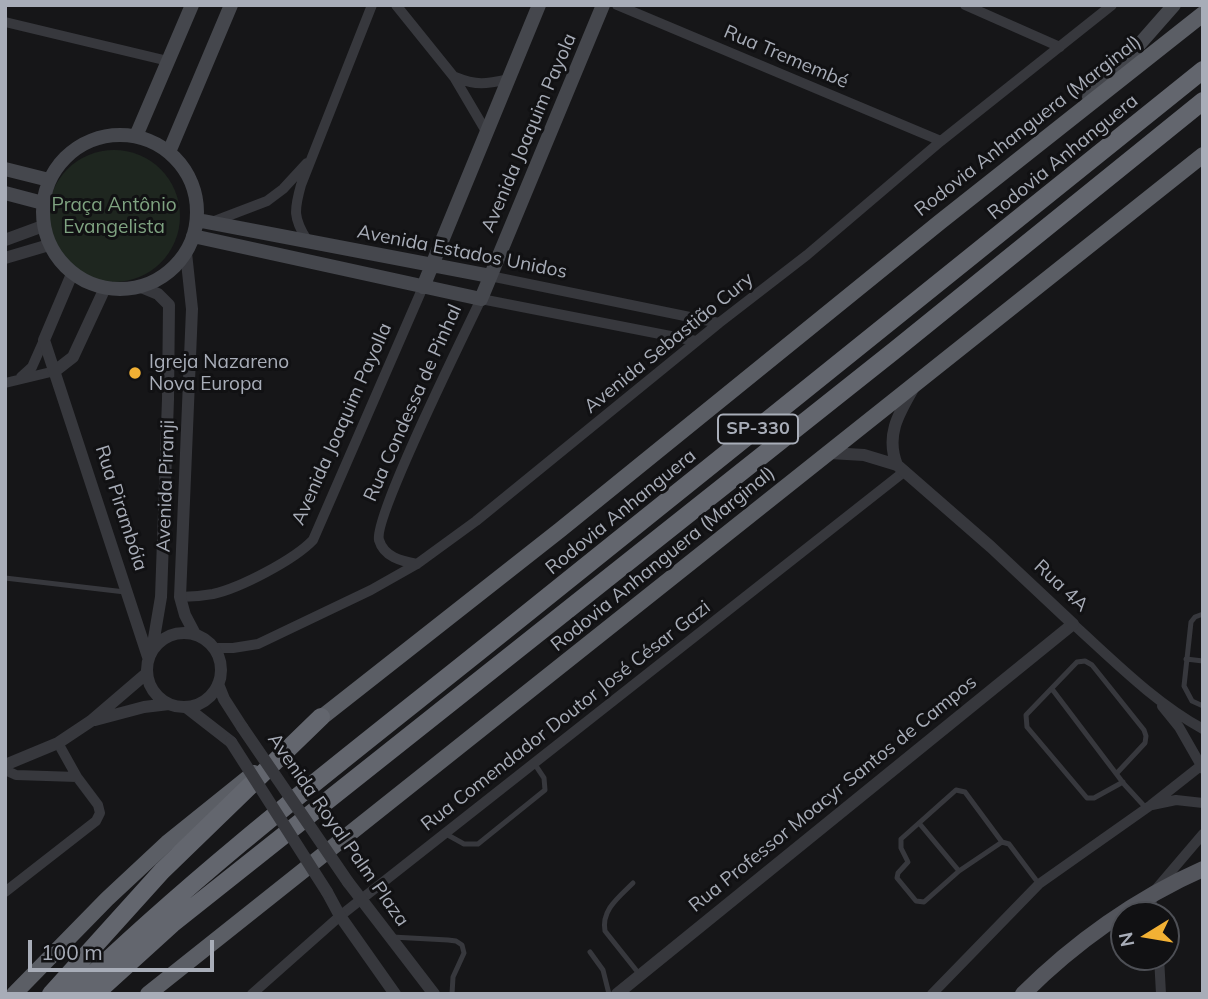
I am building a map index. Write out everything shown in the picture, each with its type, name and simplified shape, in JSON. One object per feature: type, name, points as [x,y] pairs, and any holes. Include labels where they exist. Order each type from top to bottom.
[{"type":"highway","name":"Rodovia Anhanguera (Marginal)","points":[[14,994],[107,899],[167,844],[321,717],[560,530],[1203,14]]},
{"type":"highway","name":"Rodovia Anhanguera","points":[[72,994],[131,937],[257,828],[785,408],[1203,70]]},
{"type":"highway","name":"SP-330","points":[[95,994],[172,924],[884,359],[1203,101]]},
{"type":"highway","name":"Rodovia Anhanguera (Marginal)","points":[[148,994],[1203,155]]},
{"type":"highway","points":[[51,994],[162,871],[321,717]]},
{"type":"main road","points":[[136,136],[192,5]]},
{"type":"main road","points":[[169,152],[230,5]]},
{"type":"main road","name":"Avenida Joaquim Payolla","points":[[423,287],[540,5]]},
{"type":"main road","name":"Avenida Joaquim Payola","points":[[490,276],[603,5]]},
{"type":"main road","points":[[1056,130],[1130,55],[1174,5]]},
{"type":"main road","points":[[110,135],[136,136],[169,152],[185,171],[203,221],[186,253],[158,280],[141,287],[123,290],[105,288],[72,274],[49,245],[43,226],[43,203],[49,180],[64,158],[85,143],[110,135]]},
{"type":"main road","points":[[5,169],[49,180]]},
{"type":"main road","points":[[5,193],[43,203]]},
{"type":"main road","name":"Avenida Estados Unidos","points":[[203,221],[490,276]]},
{"type":"main road","name":"Avenida Estados Unidos","points":[[193,236],[481,299]]},
{"type":"main road","name":"Rua Condessa de Pinhal","points":[[481,299],[490,276]]},
{"type":"main road","points":[[1023,994],[1069,952],[1151,895],[1203,869]]},
{"type":"street","points":[[307,240],[296,223],[295,213],[309,160],[372,5]]},
{"type":"street","points":[[396,5],[454,77],[487,133]]},
{"type":"street","name":"Rua Tremembé","points":[[617,5],[941,141]]},
{"type":"street","points":[[965,5],[1060,47]]},
{"type":"street","name":"Avenida Sebastião Cury","points":[[214,648],[258,644],[417,564],[476,521],[696,341],[807,255],[941,141],[1112,5]]},
{"type":"street","points":[[5,22],[168,61]]},
{"type":"street","points":[[454,77],[471,84],[485,85],[509,79]]},
{"type":"street","points":[[203,221],[267,201],[283,189],[309,160]]},
{"type":"street","points":[[5,240],[43,226]]},
{"type":"street","points":[[5,258],[49,245]]},
{"type":"street","name":"Avenida Piranji","points":[[186,253],[192,309],[180,597],[185,615],[195,634]]},
{"type":"street","points":[[21,378],[32,367],[72,274]]},
{"type":"street","name":"Avenida Estados Unidos","points":[[490,276],[719,323]]},
{"type":"street","name":"Avenida Piranji","points":[[141,287],[158,294],[169,306],[161,597],[150,654]]},
{"type":"street","name":"Avenida Joaquim Payolla","points":[[180,597],[215,594],[232,587],[303,551],[313,540],[423,287]]},
{"type":"street","points":[[5,383],[55,371],[73,357],[105,288]]},
{"type":"street","name":"Avenida Estados Unidos","points":[[481,299],[696,341]]},
{"type":"street","name":"Rua Condessa de Pinhal","points":[[417,564],[401,561],[383,549],[378,538],[378,527],[400,473],[481,299]]},
{"type":"street","name":"Rua Pirambóia","points":[[44,340],[150,654]]},
{"type":"street","points":[[901,468],[892,452],[893,427],[916,382]]},
{"type":"street","name":"Rua 4A","points":[[830,453],[864,455],[901,468],[992,547],[1153,695],[1186,720],[1203,729]]},
{"type":"street","name":"Rua Comendador Doutor José César Gazi","points":[[252,994],[340,916],[901,468]]},
{"type":"street","name":"Rua Professor Moacyr Santos de Campos","points":[[617,994],[1073,624]]},
{"type":"street","points":[[91,721],[144,707],[169,704],[186,707],[206,700],[218,684],[221,666],[214,648],[206,639],[183,632],[171,635],[160,641],[150,654],[146,673],[153,692],[169,704]]},
{"type":"street","points":[[5,768],[58,743],[91,721],[146,673]]},
{"type":"street","name":"Avenida Royal Palm Plaza","points":[[218,684],[224,699],[348,883],[434,994]]},
{"type":"street","points":[[933,994],[1039,884],[1149,807],[1202,766],[1179,727],[1153,695]]},
{"type":"street","name":"Avenida Royal Palm Plaza","points":[[186,707],[231,742],[340,916],[395,994]]},
{"type":"street","points":[[5,892],[96,821],[100,813],[98,805],[76,777],[58,743]]},
{"type":"street","points":[[5,768],[16,775],[76,777]]},
{"type":"street","points":[[1149,807],[1176,800],[1203,803]]},
{"type":"street","points":[[1152,901],[1151,895],[1203,834]]},
{"type":"street","points":[[1160,971],[1161,994]]},
{"type":"lane","points":[[5,578],[128,593]]},
{"type":"lane","points":[[1203,614],[1191,622],[1184,686],[1192,701],[1203,706]]},
{"type":"lane","points":[[1186,659],[1203,661]]},
{"type":"lane","points":[[1117,773],[1145,743],[1144,730],[1092,665],[1085,661],[1077,662],[1026,715],[1027,727],[1087,798],[1094,798],[1123,782]]},
{"type":"lane","points":[[1052,689],[1123,782],[1149,807]]},
{"type":"lane","points":[[446,833],[464,844],[478,844],[545,790],[544,778],[534,763]]},
{"type":"lane","points":[[1002,842],[959,872],[924,902],[916,901],[899,882],[898,873],[908,862],[900,843],[919,822],[956,790],[960,790],[965,792],[1002,842],[1009,844],[1039,884]]},
{"type":"lane","points":[[919,822],[959,872]]},
{"type":"lane","points":[[634,883],[606,912],[603,924],[605,932],[640,975]]},
{"type":"lane","points":[[390,937],[448,940],[462,945],[464,953],[453,977],[452,994]]},
{"type":"lane","points":[[590,952],[603,970],[609,994]]},
{"type":"green space","name":"Praça Antônio Evangelista","points":[[114,150],[139,155],[151,161],[169,179],[175,191],[180,216],[175,241],[169,253],[151,271],[139,277],[114,282],[89,277],[77,271],[59,253],[53,241],[48,216],[53,191],[59,179],[77,161],[89,155]]},
{"type":"place","name":"Igreja Nazareno Nova Europa","points":[[135,373]]}]
